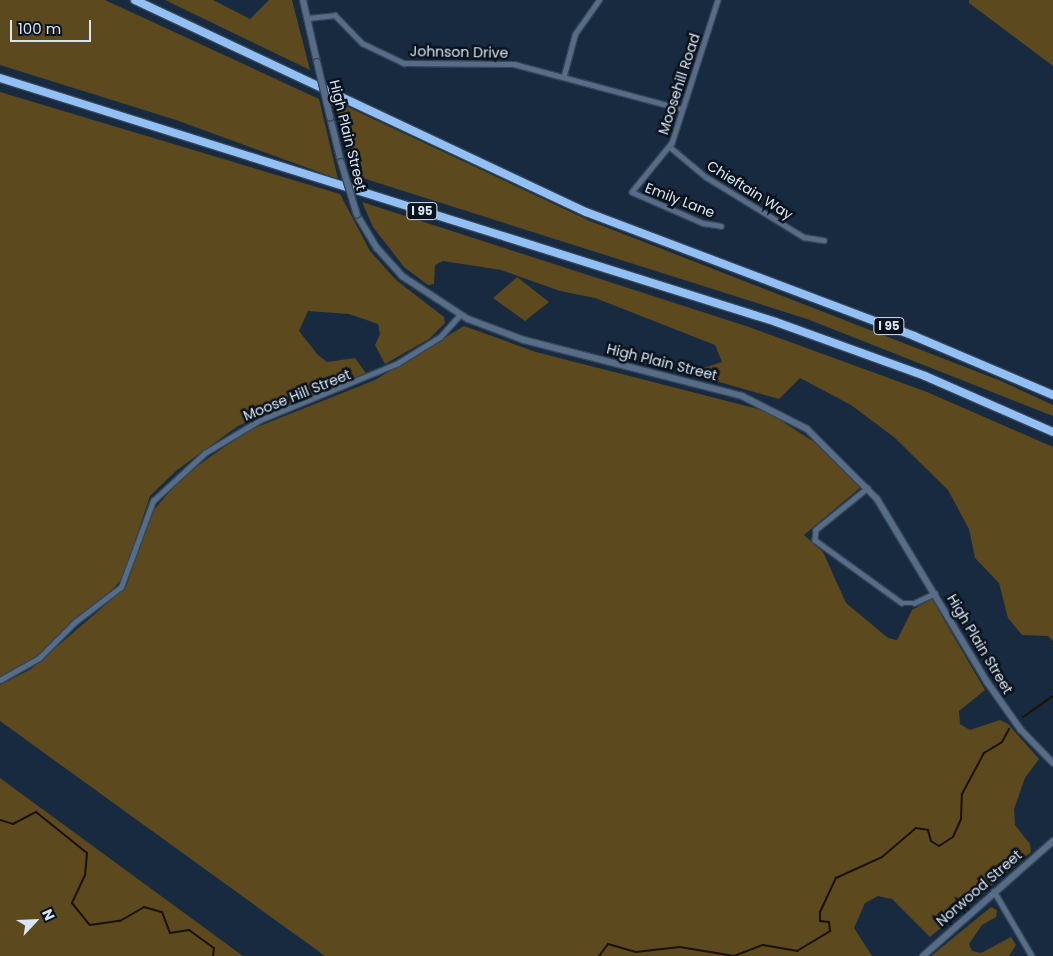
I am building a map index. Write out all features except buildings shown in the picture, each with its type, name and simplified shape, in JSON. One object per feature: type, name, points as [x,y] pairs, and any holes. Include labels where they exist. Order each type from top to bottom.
[{"type":"highway","name":"I 95","points":[[135,0],[586,212],[908,333],[1053,395]]},
{"type":"highway","name":"I 95","points":[[0,78],[784,325],[925,376],[1053,432]]},
{"type":"main road","name":"High Plain Street","points":[[303,0],[341,162],[358,215],[377,248],[402,276],[460,315],[524,340],[755,401],[807,429],[868,488],[935,593],[998,700],[1053,762]]},
{"type":"main road","name":"Norwood Street","points":[[923,956],[994,891],[1053,841]]},
{"type":"street","points":[[564,75],[575,34],[599,0]]},
{"type":"street","name":"Moosehill Road","points":[[632,192],[670,147],[718,0]]},
{"type":"street","name":"Johnson Drive","points":[[308,18],[335,15],[362,43],[404,63],[498,62],[564,75],[682,109]]},
{"type":"street","name":"Chieftain Way","points":[[670,147],[706,177],[804,236],[824,240]]},
{"type":"street","name":"Emily Lane","points":[[632,192],[703,223],[721,226]]},
{"type":"street","name":"Moose Hill Street","points":[[0,680],[39,658],[75,622],[121,587],[153,501],[205,453],[260,420],[398,363],[440,337],[460,315]]},
{"type":"street","points":[[868,488],[816,530],[814,540],[902,603],[935,593]]},
{"type":"street","points":[[994,891],[1032,956]]},
{"type":"shaded area","points":[[0,0],[105,0],[319,99],[338,179],[176,120],[0,65]]},
{"type":"shaded area","points":[[165,0],[213,0],[250,19],[269,0],[292,0],[310,70]]},
{"type":"shaded area","points":[[969,0],[1053,0],[1053,66],[969,3]]},
{"type":"shaded area","points":[[0,92],[340,194],[370,251],[396,280],[444,317],[445,323],[429,339],[385,364],[375,345],[380,334],[378,324],[349,314],[308,311],[299,331],[318,355],[327,362],[355,358],[366,373],[238,426],[177,470],[150,496],[123,577],[115,587],[37,656],[0,677]]},
{"type":"shaded area","points":[[335,101],[590,221],[1001,381],[1053,405],[1053,416],[807,319],[353,175]]},
{"type":"shaded area","points":[[362,202],[749,327],[927,392],[1053,447],[1053,641],[1048,636],[1022,635],[1008,618],[999,583],[975,558],[969,529],[948,490],[895,438],[851,405],[800,378],[779,399],[688,373],[722,362],[715,345],[595,298],[560,291],[501,270],[443,261],[435,265],[434,284],[428,285],[404,267],[373,227]]},
{"type":"shaded area","points":[[517,277],[549,302],[525,321],[493,298]]},
{"type":"shaded area","points":[[464,326],[536,352],[766,411],[822,447],[861,487],[804,535],[823,552],[846,603],[888,638],[897,640],[912,610],[932,599],[985,690],[959,711],[960,724],[970,730],[1000,720],[1008,724],[1039,759],[1025,778],[1014,809],[1015,825],[1030,844],[1031,852],[930,937],[892,899],[878,896],[865,903],[854,928],[872,956],[325,956],[0,721],[0,685],[31,669],[126,587],[152,512],[183,476],[247,431],[375,380]]},
{"type":"shaded area","points":[[0,778],[243,956],[0,956]]},
{"type":"shaded area","points":[[991,907],[997,910],[996,917],[982,925],[969,944],[972,951],[981,953],[1011,937],[1016,945],[1009,956],[931,956]]},
{"type":"waterway","points":[[1023,717],[1053,696]]},
{"type":"waterway","points":[[599,956],[608,944],[636,952],[680,947],[734,956],[763,945],[797,951],[830,931],[829,922],[820,921],[820,912],[836,878],[882,857],[916,828],[928,830],[931,841],[939,846],[953,837],[961,819],[962,794],[984,753],[1002,742],[1009,729]]},
{"type":"waterway","points":[[0,820],[13,824],[36,812],[87,853],[85,875],[72,903],[90,925],[120,921],[144,907],[162,912],[170,933],[189,930],[214,948],[213,956]]}]
